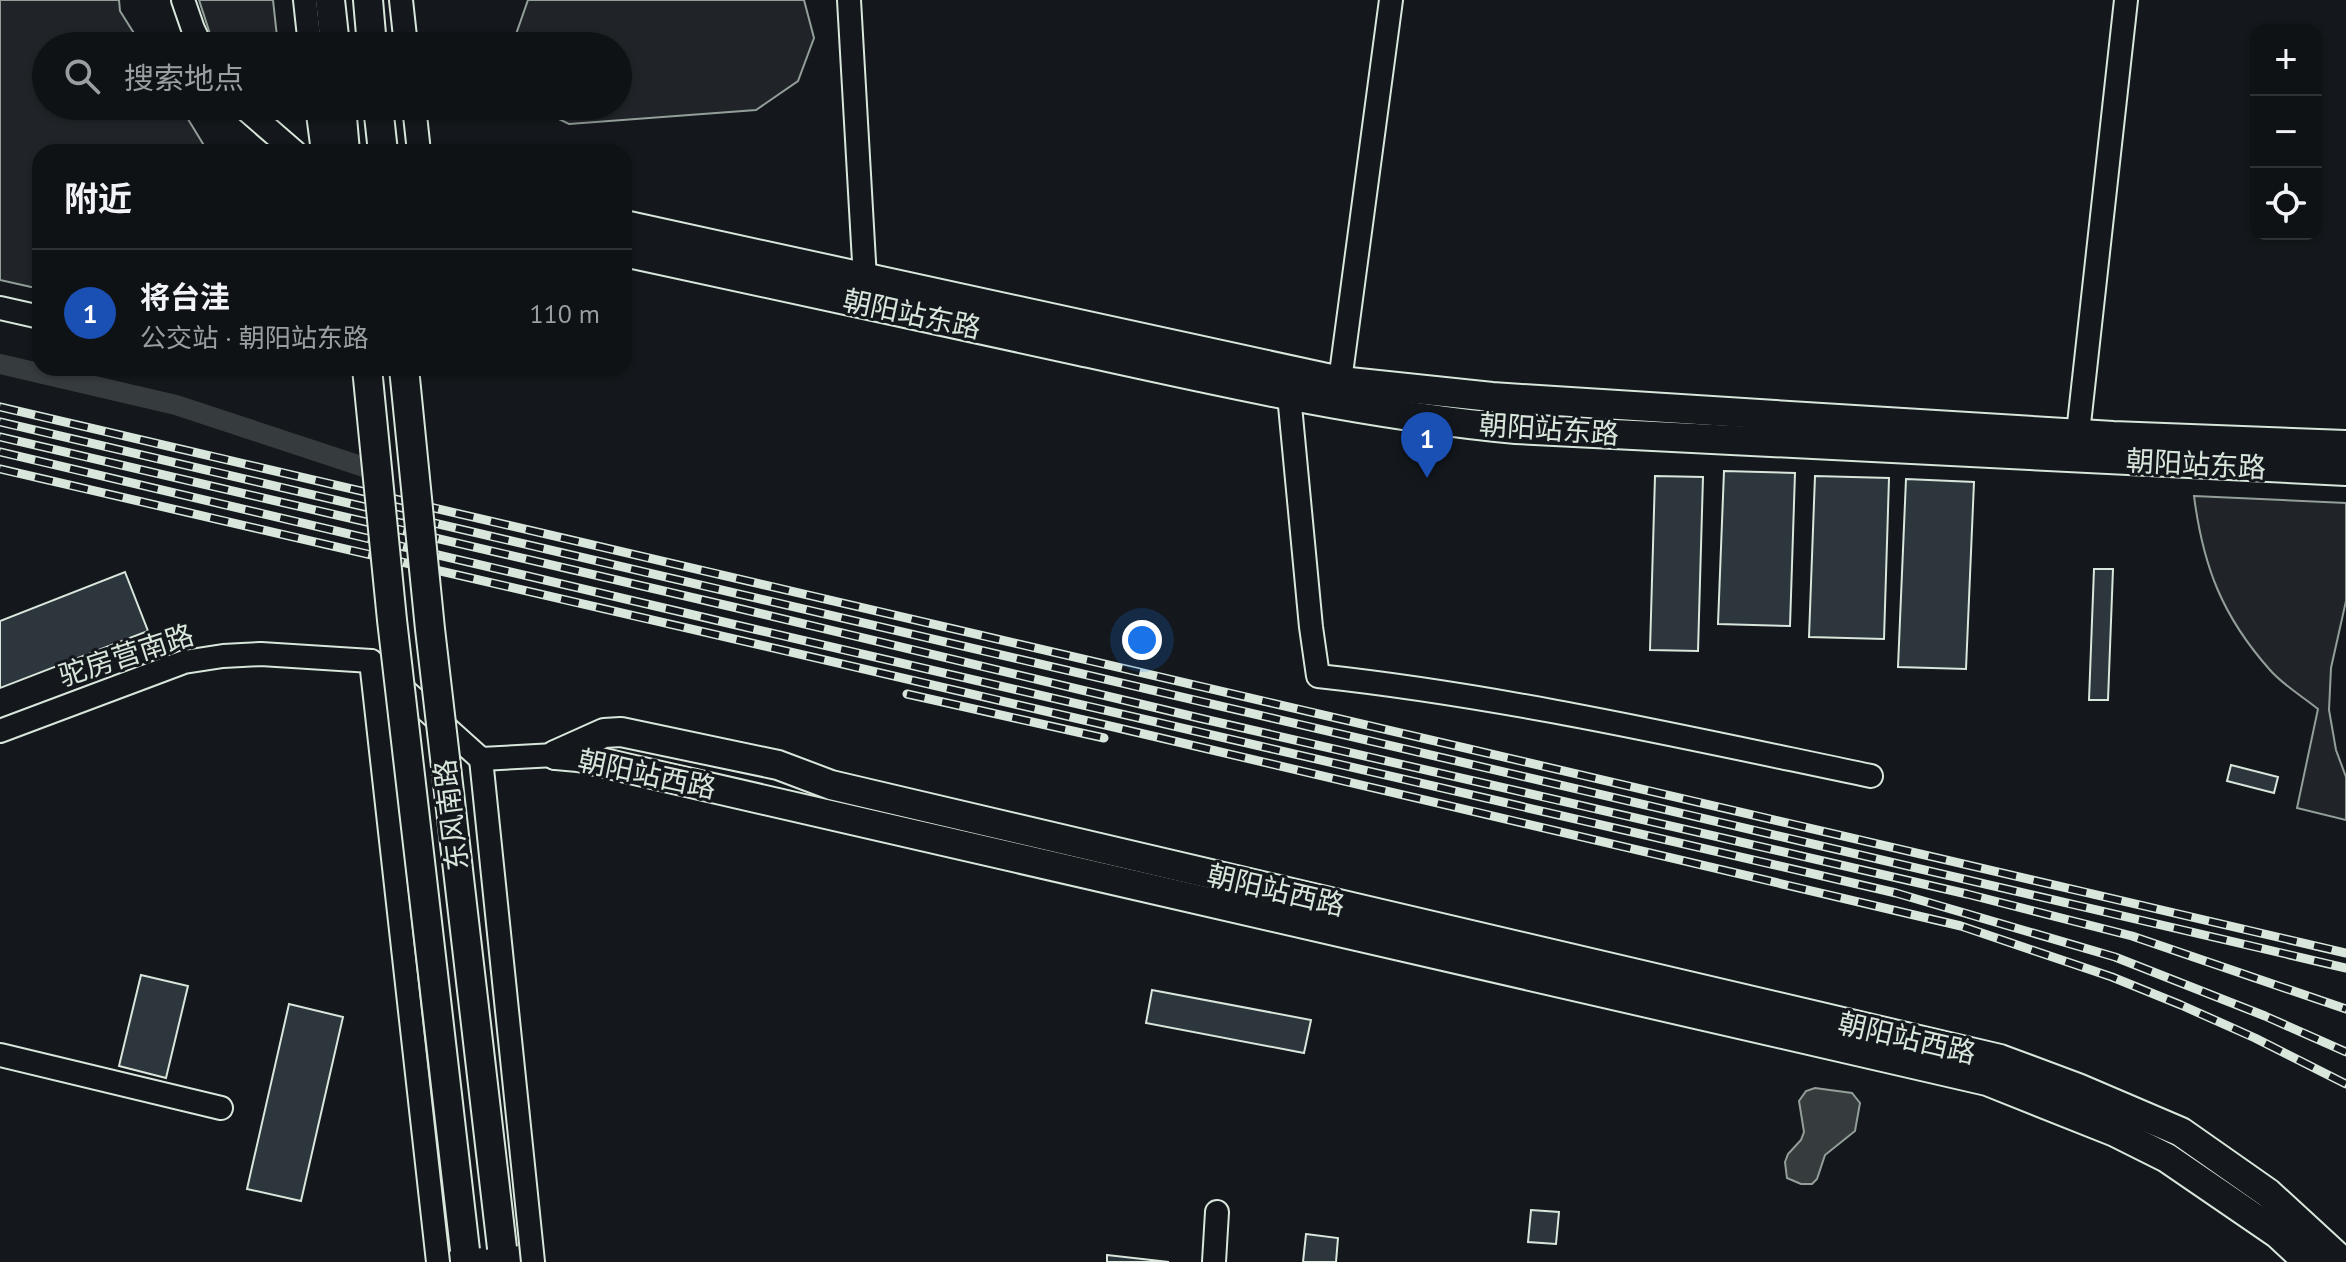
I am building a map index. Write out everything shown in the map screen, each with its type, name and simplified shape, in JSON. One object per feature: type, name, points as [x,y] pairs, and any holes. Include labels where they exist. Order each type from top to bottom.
[{"type":"main road","points":[[330,0],[333,32]]},
{"type":"main road","points":[[368,0],[371,32]]},
{"type":"main road","points":[[342,120],[344,144]]},
{"type":"main road","points":[[380,120],[382,144]]},
{"type":"main road","name":"朝阳站东路","points":[[632,227],[1340,381],[1492,397],[2078,433],[2346,445]]},
{"type":"main road","name":"朝阳站东路","points":[[632,254],[1289,395],[1444,422],[1516,429],[2346,471]]},
{"type":"main road","name":"东风南路","points":[[368,376],[392,620],[466,1256]]},
{"type":"main road","name":"东风南路","points":[[405,376],[430,629],[503,1255]]},
{"type":"main road","name":"朝阳站西路","points":[[555,755],[604,733],[621,732],[778,765],[831,785],[2000,1059],[2181,1132],[2268,1193],[2343,1262]]},
{"type":"main road","name":"朝阳站西路","points":[[555,755],[578,757],[898,829],[1987,1081],[2102,1126],[2167,1158],[2278,1234],[2308,1262]]},
{"type":"street","points":[[183,0],[194,32]]},
{"type":"street","points":[[305,0],[308,32]]},
{"type":"street","points":[[401,0],[404,32]]},
{"type":"street","points":[[849,0],[865,279]]},
{"type":"street","points":[[1340,381],[1391,0]]},
{"type":"street","points":[[2078,433],[2126,0]]},
{"type":"street","points":[[258,120],[286,144]]},
{"type":"street","points":[[319,120],[322,144]]},
{"type":"street","points":[[416,120],[418,144]]},
{"type":"street","points":[[0,308],[32,315]]},
{"type":"street","points":[[1289,395],[1318,676],[1401,685],[1590,718],[1871,776]]},
{"type":"street","name":"驼房营南路","points":[[0,731],[184,662],[261,654],[371,661]]},
{"type":"street","points":[[371,661],[481,759],[533,1262]]},
{"type":"street","points":[[371,661],[438,1262]]},
{"type":"street","points":[[481,759],[555,755]]},
{"type":"street","points":[[0,1055],[221,1108]]},
{"type":"street","points":[[1214,1262],[1217,1212]]},
{"type":"shaded area","points":[[0,0],[119,0],[120,11],[133,32],[32,32],[32,120],[189,120],[203,144],[32,144],[32,287],[0,280]]},
{"type":"shaded area","points":[[199,0],[273,0],[276,32],[209,32]]},
{"type":"shaded area","points":[[528,0],[804,0],[814,38],[798,81],[756,110],[632,119],[632,32],[517,32]]},
{"type":"shaded area","points":[[561,120],[622,120],[569,124]]},
{"type":"shaded area","points":[[2194,496],[2346,503],[2346,601],[2331,668],[2329,710],[2336,750],[2346,777],[2346,820],[2297,808],[2318,709],[2270,670],[2227,610],[2209,568]]},
{"type":"shaded area","points":[[1815,1088],[1852,1093],[1860,1103],[1855,1131],[1825,1155],[1817,1179],[1812,1184],[1801,1184],[1787,1178],[1785,1162],[1804,1132],[1799,1101],[1806,1091]]},
{"type":"building","points":[[1724,471],[1795,473],[1790,626],[1718,624]]},
{"type":"building","points":[[1655,476],[1703,477],[1698,651],[1650,650]]},
{"type":"building","points":[[1815,476],[1889,478],[1884,639],[1809,637]]},
{"type":"building","points":[[1906,479],[1974,482],[1966,669],[1898,667]]},
{"type":"building","points":[[2094,569],[2113,569],[2108,700],[2089,700]]},
{"type":"building","points":[[125,572],[148,631],[0,688],[0,621]]},
{"type":"building","points":[[2231,765],[2278,777],[2274,793],[2227,781]]},
{"type":"building","points":[[141,975],[188,986],[166,1078],[119,1066]]},
{"type":"building","points":[[1152,990],[1311,1020],[1304,1053],[1146,1023]]},
{"type":"building","points":[[289,1004],[343,1017],[301,1201],[247,1189]]},
{"type":"building","points":[[1531,1210],[1559,1212],[1556,1244],[1528,1242]]},
{"type":"building","points":[[1306,1234],[1338,1238],[1336,1262],[1303,1262]]},
{"type":"building","points":[[1107,1255],[1169,1262],[1107,1262]]},
{"type":"waterway","points":[[0,364],[32,371]]},
{"type":"waterway","points":[[52,376],[176,405],[379,472],[384,480]]},
{"type":"railway","points":[[0,407],[2346,953]]},
{"type":"railway","points":[[0,422],[2346,968]]},
{"type":"railway","points":[[0,437],[1967,894],[2132,936],[2346,1009]]},
{"type":"railway","points":[[0,452],[1896,893],[2115,957],[2265,1016],[2346,1052]]},
{"type":"railway","points":[[0,469],[1961,926],[2112,977],[2181,1005],[2346,1084]]},
{"type":"railway","points":[[907,694],[1104,738]]},
{"type":"place","name":"将台洼","points":[[1427,478]]}]
